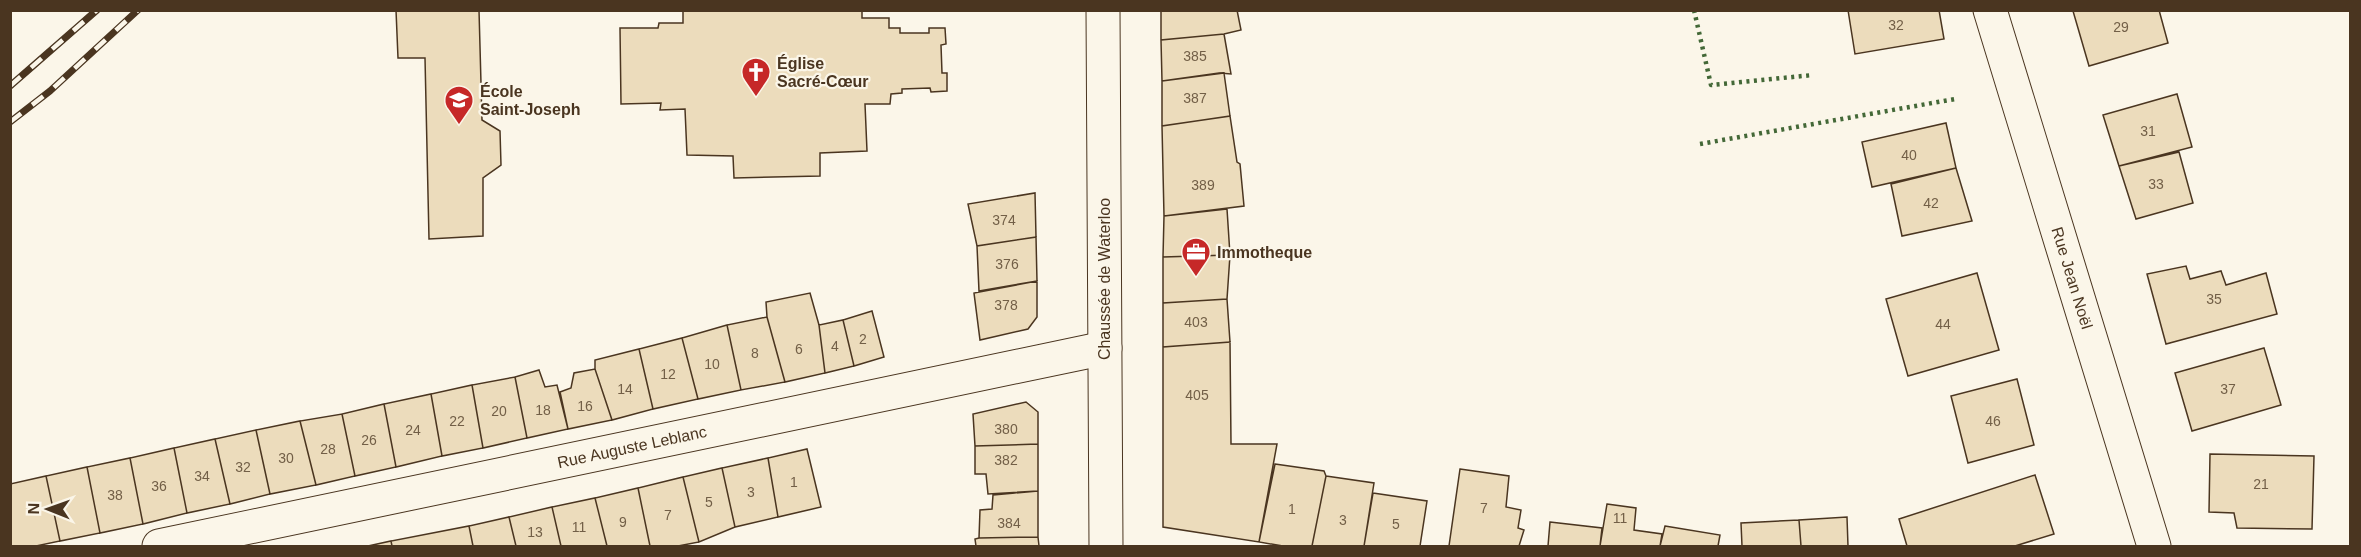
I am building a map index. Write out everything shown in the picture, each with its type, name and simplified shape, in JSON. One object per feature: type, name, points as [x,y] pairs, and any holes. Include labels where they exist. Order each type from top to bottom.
[{"type":"street","name":"Chaussée de Waterloo","points":[[1103,10],[1106,546]]},
{"type":"street","name":"Rue Jean Noël","points":[[1990,10],[2154,546]]},
{"type":"street","name":"Rue Auguste Leblanc","points":[[159,546],[1105,348]]},
{"type":"building","name":"École Saint-Joseph","points":[[396,10],[479,10],[482,120],[500,131],[501,165],[483,178],[483,236],[429,239],[425,58],[398,58]]},
{"type":"building","name":"Église Sacré-Cœur","points":[[683,10],[862,10],[862,18],[889,18],[889,28],[900,28],[900,33],[929,33],[929,28],[945,28],[946,44],[941,45],[942,73],[947,73],[947,91],[931,92],[930,88],[902,89],[902,93],[891,94],[890,104],[865,104],[867,151],[820,153],[820,176],[734,178],[733,156],[687,155],[685,109],[660,110],[661,103],[621,104],[620,28],[658,28],[659,23],[683,23]]},
{"type":"building","points":[[1161,10],[1237,10],[1241,30],[1224,34],[1161,40]]},
{"type":"building","points":[[1848,10],[1939,10],[1944,39],[1855,54]]},
{"type":"building","points":[[2159,10],[2168,43],[2089,66],[2073,11]]},
{"type":"building","points":[[1224,34],[1231,74],[1219,73],[1162,81],[1161,40]]},
{"type":"building","points":[[1224,73],[1230,116],[1162,126],[1162,81]]},
{"type":"building","points":[[2177,94],[2192,147],[2119,166],[2103,115]]},
{"type":"building","points":[[1230,116],[1237,162],[1240,164],[1244,206],[1164,216],[1162,126]]},
{"type":"building","points":[[1946,123],[1956,168],[1872,187],[1862,142]]},
{"type":"building","points":[[2179,152],[2193,203],[2136,219],[2119,166]]},
{"type":"building","points":[[1956,168],[1972,221],[1902,236],[1891,184]]},
{"type":"building","points":[[1035,193],[1036,237],[977,246],[968,204]]},
{"type":"building","points":[[1227,209],[1230,255],[1163,257],[1164,216]]},
{"type":"building","points":[[1036,237],[1037,281],[979,291],[977,246]]},
{"type":"building","name":"Immotheque","points":[[1230,255],[1227,299],[1163,303],[1163,257]]},
{"type":"building","points":[[2186,266],[2190,279],[2221,271],[2226,285],[2266,273],[2277,314],[2166,344],[2147,274]]},
{"type":"building","points":[[1977,273],[1999,350],[1908,376],[1886,299]]},
{"type":"building","points":[[1037,281],[1037,317],[1028,329],[980,340],[974,293]]},
{"type":"building","points":[[810,293],[819,325],[825,373],[785,382],[767,317],[766,302]]},
{"type":"building","points":[[1227,299],[1230,342],[1163,347],[1163,303]]},
{"type":"building","points":[[872,311],[884,357],[854,366],[843,320]]},
{"type":"building","points":[[767,317],[785,382],[741,390],[727,325]]},
{"type":"building","points":[[843,320],[854,366],[825,373],[819,325]]},
{"type":"building","points":[[727,325],[741,390],[698,399],[682,338]]},
{"type":"building","points":[[682,338],[698,399],[653,409],[639,349]]},
{"type":"building","points":[[1230,342],[1231,444],[1277,444],[1259,542],[1163,527],[1163,347]]},
{"type":"building","points":[[2264,348],[2281,405],[2192,431],[2175,373]]},
{"type":"building","points":[[639,349],[653,409],[612,420],[595,369],[595,360]]},
{"type":"building","points":[[595,369],[612,420],[568,429],[560,392],[571,388],[574,373]]},
{"type":"building","points":[[539,370],[545,387],[557,385],[568,429],[527,438],[515,377]]},
{"type":"building","points":[[515,377],[527,438],[483,448],[472,385]]},
{"type":"building","points":[[2017,379],[2034,445],[1968,463],[1951,396]]},
{"type":"building","points":[[472,385],[483,448],[442,456],[431,394]]},
{"type":"building","points":[[431,394],[442,456],[396,467],[384,404]]},
{"type":"building","points":[[1026,402],[1038,412],[1038,444],[975,446],[973,414]]},
{"type":"building","points":[[384,404],[396,467],[355,476],[342,414]]},
{"type":"building","points":[[342,414],[355,476],[316,485],[300,421]]},
{"type":"building","points":[[300,421],[316,485],[270,494],[256,430]]},
{"type":"building","points":[[256,430],[270,494],[230,504],[215,439]]},
{"type":"building","points":[[215,439],[230,504],[187,513],[174,448]]},
{"type":"building","points":[[1038,444],[1038,491],[988,494],[986,474],[975,474],[975,446]]},
{"type":"building","points":[[174,448],[187,513],[143,524],[130,458]]},
{"type":"building","points":[[807,449],[821,507],[778,517],[768,458]]},
{"type":"building","points":[[2210,454],[2314,456],[2312,529],[2237,528],[2234,513],[2209,512]]},
{"type":"building","points":[[130,458],[143,524],[100,533],[87,467]]},
{"type":"building","points":[[768,458],[778,517],[735,527],[722,468]]},
{"type":"building","points":[[1275,464],[1324,471],[1326,476],[1312,546],[1283,546],[1259,542]]},
{"type":"building","points":[[87,467],[100,533],[60,541],[46,476]]},
{"type":"building","points":[[722,468],[735,527],[699,542],[683,477]]},
{"type":"building","points":[[1460,469],[1509,476],[1506,507],[1521,510],[1518,528],[1524,530],[1519,546],[1449,546]]},
{"type":"building","points":[[2035,475],[2054,534],[2015,546],[1907,546],[1899,519]]},
{"type":"building","points":[[46,476],[60,541],[36,546],[10,546],[10,484]]},
{"type":"building","points":[[1326,476],[1374,483],[1364,546],[1312,546]]},
{"type":"building","points":[[683,477],[699,542],[678,546],[650,546],[638,488]]},
{"type":"building","points":[[638,488],[650,546],[607,546],[595,498]]},
{"type":"building","points":[[1038,491],[1038,537],[979,538],[980,510],[992,509],[993,495]]},
{"type":"building","points":[[1373,493],[1427,501],[1420,546],[1364,546]]},
{"type":"building","points":[[595,498],[607,546],[561,546],[552,507]]},
{"type":"building","points":[[1607,504],[1636,508],[1634,530],[1662,534],[1660,546],[1600,546]]},
{"type":"building","points":[[552,507],[561,546],[516,546],[509,517]]},
{"type":"building","points":[[509,517],[516,546],[473,546],[469,526]]},
{"type":"building","points":[[1847,517],[1848,546],[1801,546],[1799,520]]},
{"type":"building","points":[[1799,520],[1801,546],[1742,546],[1741,523]]},
{"type":"building","points":[[1550,522],[1602,528],[1600,546],[1548,546]]},
{"type":"building","points":[[469,526],[473,546],[392,546],[391,541]]},
{"type":"building","points":[[1665,526],[1720,535],[1718,546],[1660,546]]},
{"type":"building","points":[[1038,537],[1039,546],[976,546],[975,539],[979,538]]},
{"type":"building","points":[[391,541],[392,546],[368,546]]},
{"type":"railway","points":[[10,86],[97,10]]},
{"type":"railway","points":[[10,122],[50,91],[138,10]]},
{"type":"hedge","points":[[1694,10],[1711,85],[1813,75]]},
{"type":"hedge","points":[[1700,144],[1955,99]]},
{"type":"place","name":"Église Sacré-Cœur","points":[[756,98]]},
{"type":"place","name":"École Saint-Joseph","points":[[459,126]]},
{"type":"place","name":"Immotheque","points":[[1196,278]]}]
